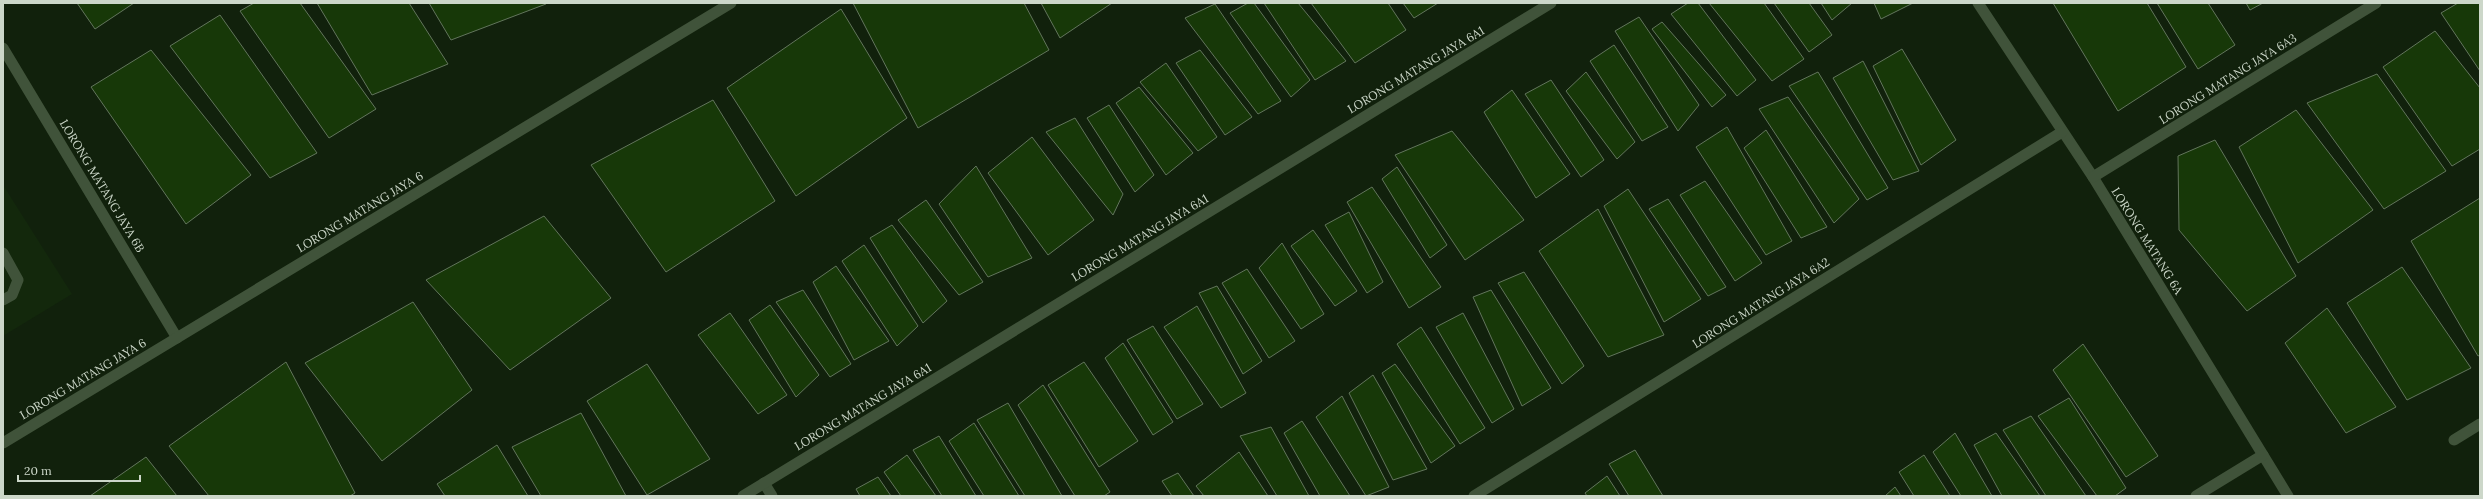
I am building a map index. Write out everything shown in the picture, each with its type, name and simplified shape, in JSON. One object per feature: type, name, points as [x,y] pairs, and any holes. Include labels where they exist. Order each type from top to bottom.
[{"type":"street","name":"LORONG MATANG JAYA 6","points":[[3,443],[731,3]]},
{"type":"street","name":"LORONG MATANG JAYA 6A1","points":[[743,496],[1551,3]]},
{"type":"street","name":"LORONG MATANG 6A","points":[[1978,3],[2093,178],[2288,496]]},
{"type":"street","name":"LORONG MATANG JAYA 6A3","points":[[2093,178],[2376,3]]},
{"type":"street","name":"LORONG MATANG JAYA 6B","points":[[3,48],[177,338]]},
{"type":"street","name":"LORONG MATANG JAYA 6A2","points":[[1474,496],[2062,132]]},
{"type":"street","points":[[3,253],[18,280],[12,295],[3,300]]},
{"type":"street","points":[[2454,440],[2480,424]]},
{"type":"street","points":[[2196,496],[2263,455]]},
{"type":"street","points":[[764,483],[772,496]]},
{"type":"shaded area","points":[[3,185],[72,294],[3,336]]},
{"type":"building","points":[[77,3],[134,3],[95,29]]},
{"type":"building","points":[[254,3],[300,3],[376,109],[329,138],[240,11]]},
{"type":"building","points":[[317,3],[409,3],[448,64],[372,95]]},
{"type":"building","points":[[429,3],[546,3],[546,4],[451,40]]},
{"type":"building","points":[[853,3],[1024,3],[1049,50],[918,128]]},
{"type":"building","points":[[1041,3],[1112,3],[1060,38]]},
{"type":"building","points":[[1248,3],[1254,3],[1310,80],[1291,97],[1230,13]]},
{"type":"building","points":[[1264,3],[1298,3],[1346,61],[1315,80]]},
{"type":"building","points":[[1311,3],[1388,3],[1406,30],[1355,63]]},
{"type":"building","points":[[1403,3],[1438,3],[1414,18]]},
{"type":"building","points":[[1688,3],[1698,3],[1756,80],[1737,96],[1671,14]]},
{"type":"building","points":[[1709,3],[1764,3],[1804,59],[1772,81]]},
{"type":"building","points":[[1774,3],[1809,3],[1832,35],[1809,52]]},
{"type":"building","points":[[1821,3],[1852,3],[1832,20]]},
{"type":"building","points":[[1874,3],[1913,3],[1881,19]]},
{"type":"building","points":[[2053,3],[2147,3],[2186,67],[2118,111]]},
{"type":"building","points":[[2157,3],[2208,3],[2235,45],[2198,69]]},
{"type":"building","points":[[2246,3],[2263,3],[2250,10]]},
{"type":"building","points":[[2458,3],[2480,3],[2480,71],[2441,13]]},
{"type":"building","points":[[1215,4],[1281,101],[1258,114],[1185,18]]},
{"type":"building","points":[[841,9],[907,118],[796,196],[727,88]]},
{"type":"building","points":[[220,15],[317,153],[270,178],[170,46]]},
{"type":"building","points":[[1639,17],[1699,105],[1678,131],[1615,31]]},
{"type":"building","points":[[1662,22],[1726,95],[1712,107],[1652,29]]},
{"type":"building","points":[[2435,31],[2480,88],[2480,149],[2452,166],[2383,67]]},
{"type":"building","points":[[1614,45],[1668,127],[1642,141],[1590,61]]},
{"type":"building","points":[[1902,49],[1956,140],[1921,165],[1873,66]]},
{"type":"building","points":[[151,50],[251,175],[186,224],[91,87]]},
{"type":"building","points":[[1200,50],[1252,117],[1225,135],[1176,63]]},
{"type":"building","points":[[1863,61],[1919,171],[1893,180],[1833,78]]},
{"type":"building","points":[[1166,63],[1217,137],[1198,151],[1140,82]]},
{"type":"building","points":[[1586,72],[1635,142],[1617,159],[1566,91]]},
{"type":"building","points":[[1818,72],[1888,188],[1867,200],[1789,86]]},
{"type":"building","points":[[2377,74],[2446,171],[2384,209],[2307,103]]},
{"type":"building","points":[[1551,80],[1604,160],[1581,177],[1525,94]]},
{"type":"building","points":[[1139,87],[1193,153],[1166,175],[1116,103]]},
{"type":"building","points":[[1512,90],[1570,174],[1536,198],[1484,112]]},
{"type":"building","points":[[1788,97],[1859,199],[1834,223],[1759,109]]},
{"type":"building","points":[[713,100],[775,201],[666,272],[591,165]]},
{"type":"building","points":[[1109,105],[1154,175],[1135,192],[1087,118]]},
{"type":"building","points":[[2296,110],[2373,210],[2298,263],[2239,147]]},
{"type":"building","points":[[1075,118],[1123,194],[1113,215],[1046,132]]},
{"type":"building","points":[[1727,127],[1792,241],[1766,255],[1696,147]]},
{"type":"building","points":[[1766,130],[1827,227],[1801,238],[1744,148]]},
{"type":"building","points":[[1452,131],[1524,220],[1465,260],[1395,155]]},
{"type":"building","points":[[1032,137],[1094,220],[1048,255],[988,173]]},
{"type":"building","points":[[2215,140],[2296,276],[2247,311],[2179,230],[2178,156]]},
{"type":"building","points":[[976,166],[1032,258],[988,277],[939,204]]},
{"type":"building","points":[[1397,167],[1447,245],[1430,258],[1382,179]]},
{"type":"building","points":[[1705,181],[1762,263],[1735,281],[1680,195]]},
{"type":"building","points":[[1372,187],[1441,287],[1409,308],[1347,202]]},
{"type":"building","points":[[1628,189],[1701,299],[1664,322],[1604,206]]},
{"type":"building","points":[[2480,198],[2480,355],[2478,356],[2411,241]]},
{"type":"building","points":[[1668,199],[1726,287],[1708,296],[1649,209]]},
{"type":"building","points":[[926,200],[983,282],[959,295],[898,220]]},
{"type":"building","points":[[1598,209],[1664,335],[1608,357],[1539,251]]},
{"type":"building","points":[[1349,212],[1383,282],[1367,293],[1325,225]]},
{"type":"building","points":[[544,216],[611,298],[510,370],[426,280]]},
{"type":"building","points":[[892,225],[947,301],[923,323],[870,238]]},
{"type":"building","points":[[1313,230],[1357,291],[1335,306],[1291,246]]},
{"type":"building","points":[[1282,243],[1324,314],[1301,329],[1259,268]]},
{"type":"building","points":[[864,245],[918,326],[897,346],[842,261]]},
{"type":"building","points":[[836,266],[889,341],[854,360],[813,282]]},
{"type":"building","points":[[2402,267],[2471,368],[2407,400],[2347,303]]},
{"type":"building","points":[[1247,269],[1295,341],[1269,358],[1222,283]]},
{"type":"building","points":[[1524,272],[1584,366],[1562,384],[1498,283]]},
{"type":"building","points":[[1217,286],[1262,361],[1243,374],[1199,293]]},
{"type":"building","points":[[803,290],[851,364],[830,377],[776,302]]},
{"type":"building","points":[[1491,290],[1551,388],[1522,406],[1473,297]]},
{"type":"building","points":[[413,302],[472,390],[382,461],[305,363]]},
{"type":"building","points":[[770,305],[819,375],[796,397],[749,320]]},
{"type":"building","points":[[1197,306],[1246,393],[1221,408],[1164,327]]},
{"type":"building","points":[[2327,308],[2396,407],[2346,433],[2285,343]]},
{"type":"building","points":[[730,313],[787,395],[758,414],[698,335]]},
{"type":"building","points":[[1463,313],[1514,409],[1492,423],[1436,327]]},
{"type":"building","points":[[1153,326],[1203,404],[1177,419],[1127,340]]},
{"type":"building","points":[[1421,327],[1485,428],[1460,444],[1397,344]]},
{"type":"building","points":[[1123,343],[1173,422],[1153,435],[1105,358]]},
{"type":"building","points":[[2083,344],[2158,456],[2126,477],[2053,370]]},
{"type":"building","points":[[286,362],[355,493],[350,496],[209,496],[169,446]]},
{"type":"building","points":[[1084,362],[1138,441],[1099,467],[1048,385]]},
{"type":"building","points":[[647,364],[710,459],[647,495],[587,401]]},
{"type":"building","points":[[1395,364],[1455,446],[1431,463],[1382,373]]},
{"type":"building","points":[[1373,375],[1427,469],[1393,480],[1349,393]]},
{"type":"building","points":[[1043,385],[1110,492],[1104,496],[1075,496],[1018,405]]},
{"type":"building","points":[[1342,396],[1389,487],[1366,496],[1316,417]]},
{"type":"building","points":[[2069,398],[2126,488],[2115,496],[2097,496],[2038,416]]},
{"type":"building","points":[[1008,403],[1062,496],[1025,496],[977,420]]},
{"type":"building","points":[[581,413],[626,496],[541,496],[512,447]]},
{"type":"building","points":[[2031,416],[2086,496],[2046,496],[2003,430]]},
{"type":"building","points":[[1302,421],[1350,496],[1320,496],[1284,433]]},
{"type":"building","points":[[974,423],[1019,496],[984,496],[949,441]]},
{"type":"building","points":[[1271,427],[1309,496],[1277,496],[1240,436]]},
{"type":"building","points":[[1955,433],[1992,496],[1961,496],[1933,452]]},
{"type":"building","points":[[1996,433],[2040,496],[2002,496],[1974,445]]},
{"type":"building","points":[[939,436],[976,496],[942,496],[913,450]]},
{"type":"building","points":[[497,445],[528,496],[445,496],[437,484]]},
{"type":"building","points":[[1635,450],[1663,496],[1629,496],[1609,464]]},
{"type":"building","points":[[1239,452],[1268,496],[1204,496],[1196,486]]},
{"type":"building","points":[[907,455],[936,496],[901,496],[884,472]]},
{"type":"building","points":[[1924,455],[1950,496],[1914,496],[1899,472]]},
{"type":"building","points":[[146,457],[177,496],[90,496]]},
{"type":"building","points":[[1178,473],[1194,496],[1172,496],[1162,481]]},
{"type":"building","points":[[1607,476],[1620,496],[1587,496],[1585,493]]},
{"type":"building","points":[[878,477],[891,496],[860,496],[856,489]]},
{"type":"building","points":[[1895,487],[1901,496],[1885,496]]}]
